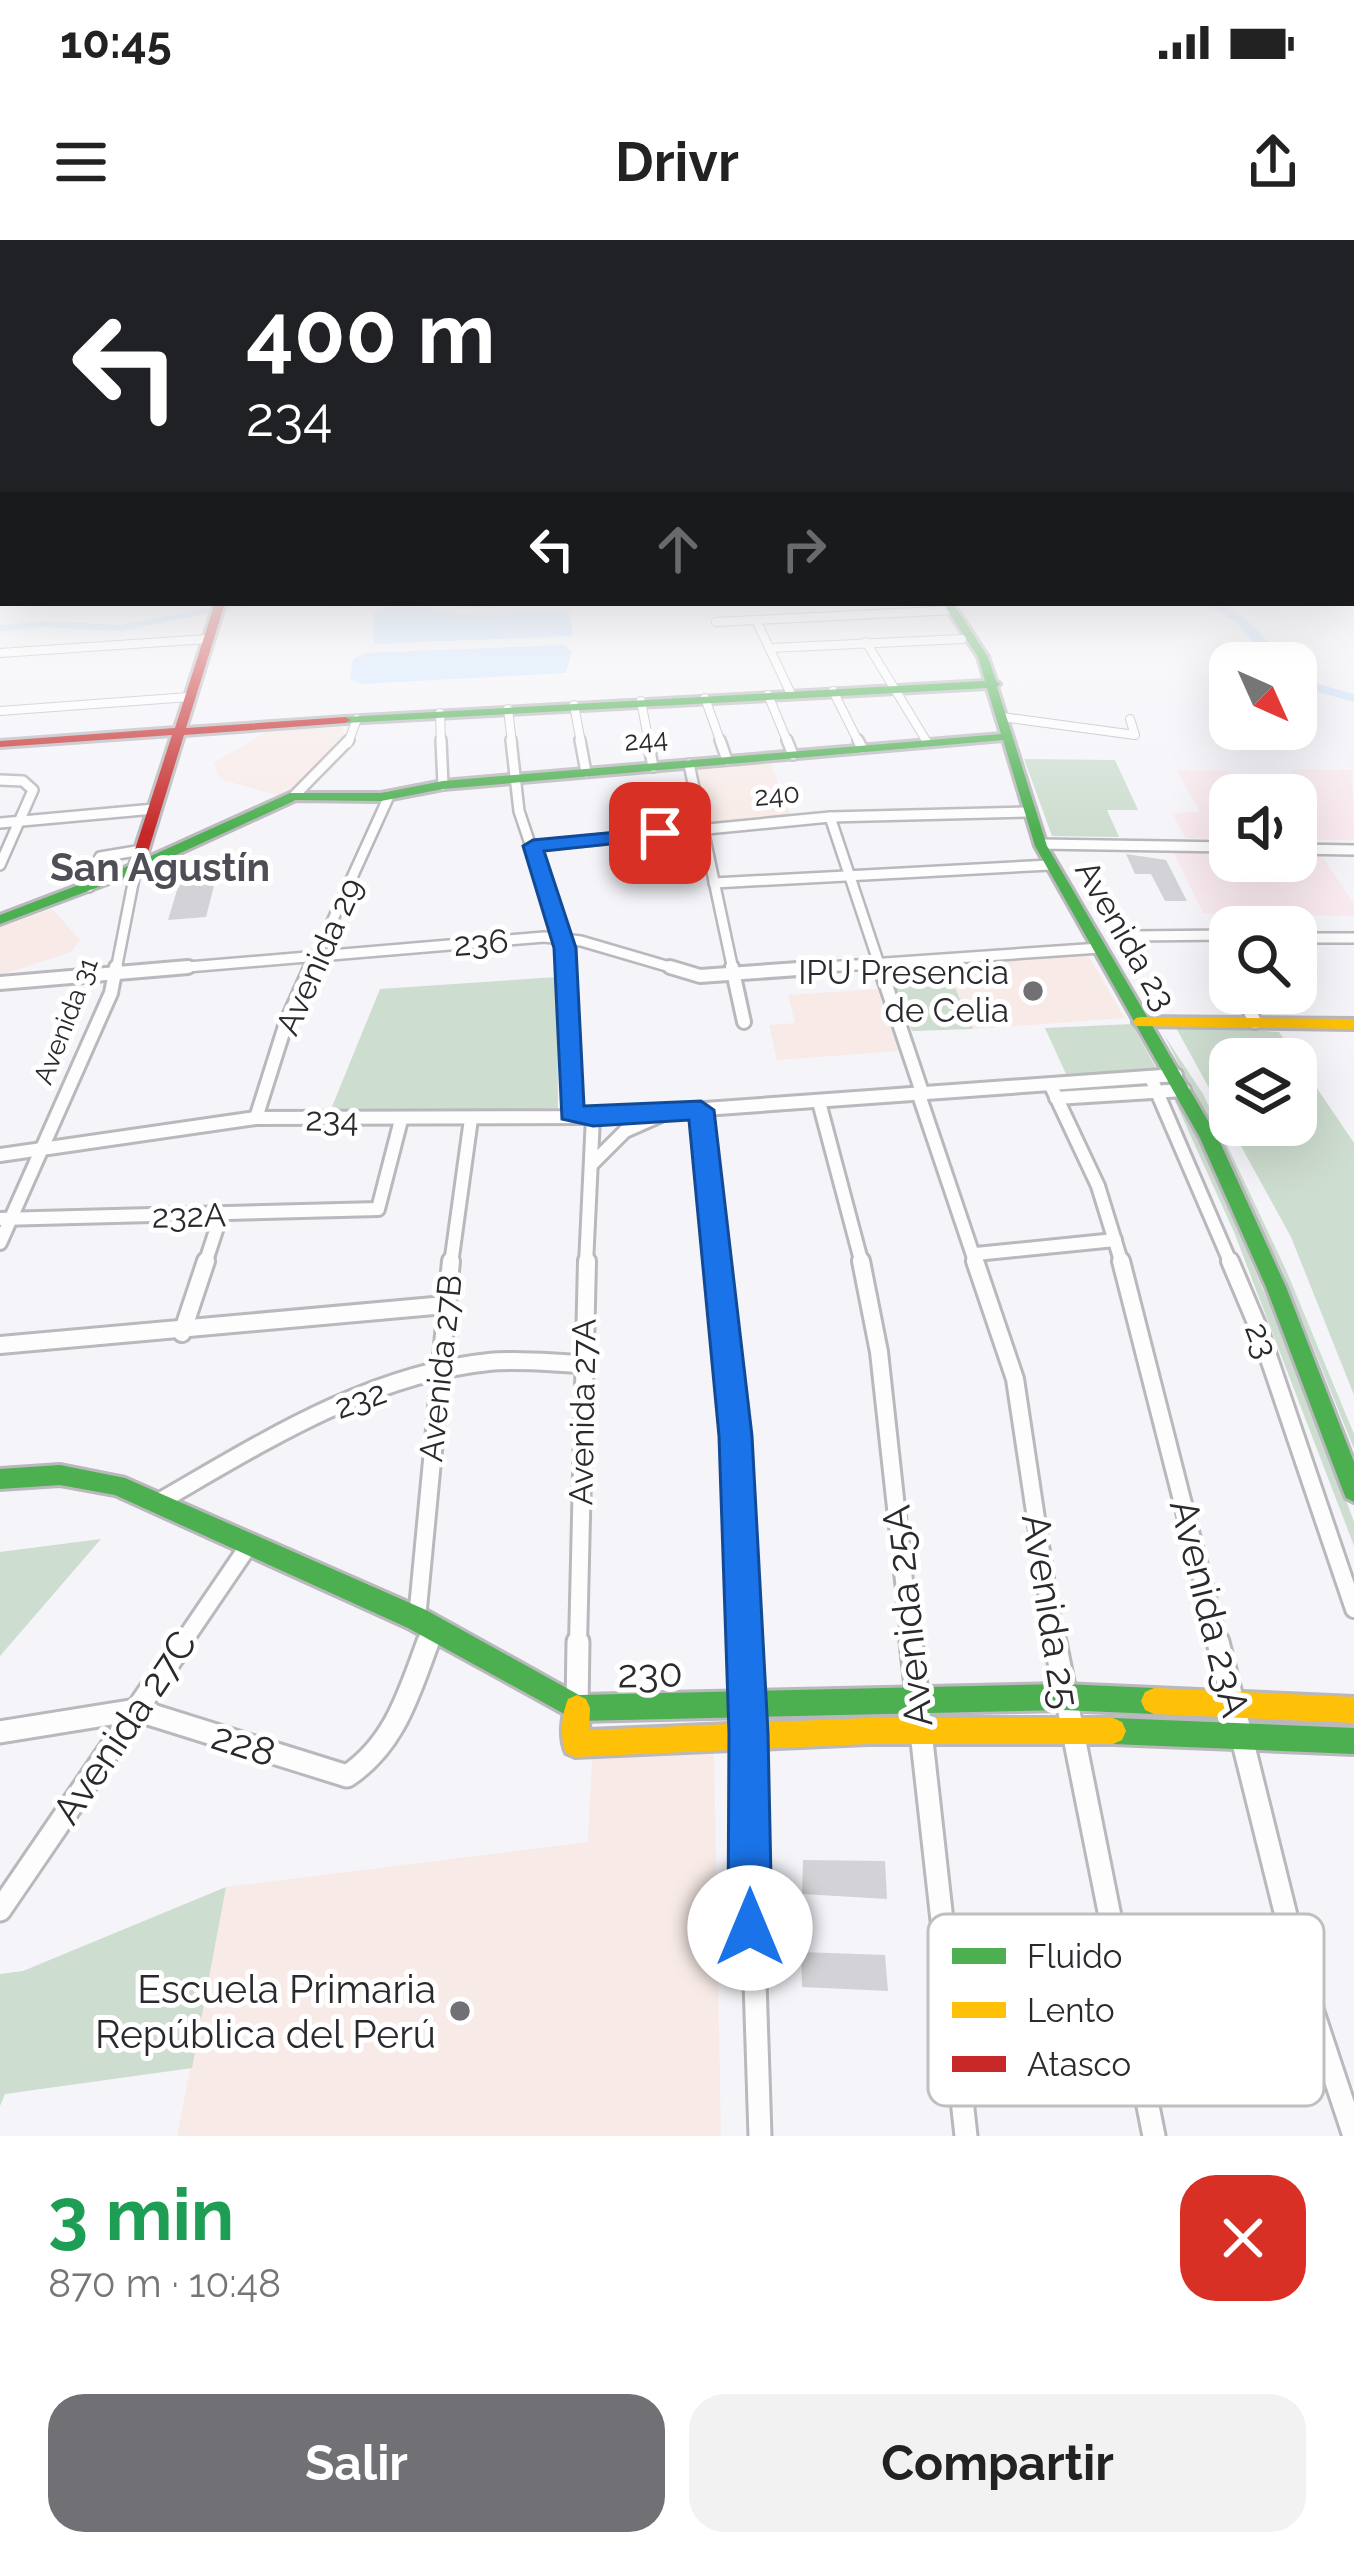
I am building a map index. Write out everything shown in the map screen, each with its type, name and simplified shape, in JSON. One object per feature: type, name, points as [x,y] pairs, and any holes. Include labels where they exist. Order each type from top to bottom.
[{"type":"street","name":"Avenida 31","points":[[0,1244],[6,1219],[42,1152],[118,970],[139,859],[202,654]]},
{"type":"street","points":[[773,654],[791,694]]},
{"type":"street","points":[[874,654],[926,742]]},
{"type":"street","name":"Avenida 23","points":[[983,654],[1040,844],[1180,1083],[1254,1235],[1354,1491]]},
{"type":"street","points":[[0,744],[357,718],[994,684]]},
{"type":"street","points":[[833,692],[862,748]]},
{"type":"street","points":[[768,695],[793,754]]},
{"type":"street","points":[[0,711],[189,697]]},
{"type":"street","points":[[705,698],[727,760]]},
{"type":"street","points":[[641,701],[653,766]]},
{"type":"street","points":[[574,705],[586,772]]},
{"type":"street","points":[[508,709],[513,779],[563,938],[572,1113]]},
{"type":"street","points":[[440,713],[443,785]]},
{"type":"street","points":[[0,920],[89,887],[139,859],[293,796],[333,766],[352,741],[357,718]]},
{"type":"street","name":"244","points":[[293,796],[388,796],[443,785],[926,742],[1003,727],[1135,735],[1130,719]]},
{"type":"street","points":[[689,764],[744,1022]]},
{"type":"street","points":[[0,780],[32,783],[0,865]]},
{"type":"street","name":"Avenida 29","points":[[256,1118],[286,1023],[388,796]]},
{"type":"street","points":[[0,823],[154,809]]},
{"type":"street","name":"240","points":[[533,846],[830,817],[1027,812]]},
{"type":"street","name":"Avenida 25","points":[[830,817],[1015,1379],[1063,1697],[1108,1914]]},
{"type":"street","points":[[1040,844],[1209,847]]},
{"type":"street","points":[[1317,849],[1354,850]]},
{"type":"street","points":[[714,883],[1050,866]]},
{"type":"street","points":[[1132,936],[1209,935]]},
{"type":"street","name":"236","points":[[0,983],[316,952],[563,938],[686,974],[1100,948]]},
{"type":"street","points":[[1317,938],[1354,938]]},
{"type":"street","points":[[1251,1014],[1255,1022]]},
{"type":"street","points":[[1141,1022],[1354,1024]]},
{"type":"street","name":"234","points":[[0,1155],[256,1118],[471,1119],[572,1113],[593,1117],[1180,1083]]},
{"type":"street","name":"23","points":[[1154,1084],[1260,1332],[1354,1610]]},
{"type":"street","name":"Avenida 23A","points":[[1054,1092],[1098,1186],[1115,1240],[1286,1914]]},
{"type":"street","name":"Avenida 25A","points":[[819,1102],[859,1249],[879,1352],[940,1914]]},
{"type":"street","points":[[701,1110],[736,1436],[748,1733],[750,2003],[760,2136]]},
{"type":"street","name":"234","points":[[588,1169],[625,1131],[666,1112]]},
{"type":"street","name":"Avenida 27A","points":[[577,1708],[582,1364],[593,1117]]},
{"type":"street","name":"Avenida 27B","points":[[347,1776],[372,1763],[386,1744],[425,1623],[439,1370],[471,1119]]},
{"type":"street","name":"232A","points":[[6,1219],[378,1209],[401,1120]]},
{"type":"street","points":[[182,1333],[221,1215]]},
{"type":"street","points":[[976,1254],[1115,1240]]},
{"type":"street","points":[[0,1345],[182,1333],[356,1310],[445,1305]]},
{"type":"street","name":"232","points":[[157,1503],[299,1423],[439,1370],[484,1362],[582,1364]]},
{"type":"street","name":"230","points":[[0,1479],[59,1475],[117,1485],[425,1623],[577,1708],[1063,1697],[1354,1711]]},
{"type":"street","name":"Avenida 27C","points":[[0,1910],[248,1545]]},
{"type":"street","name":"230","points":[[577,1708],[575,1744],[917,1726],[1069,1726],[1354,1741]]},
{"type":"street","name":"228","points":[[0,1732],[136,1709],[347,1776]]},
{"type":"street","name":"Avenida 23A","points":[[1324,2045],[1354,2136]]},
{"type":"street","name":"Avenida 25A","points":[[963,2106],[967,2136]]},
{"type":"street","name":"Avenida 25","points":[[1148,2106],[1154,2136]]},
{"type":"shaded area","points":[[344,727],[344,743],[310,777],[279,796],[220,779],[214,763],[267,731]]},
{"type":"shaded area","points":[[770,760],[791,817],[707,823],[698,768]]},
{"type":"shaded area","points":[[1295,769],[1352,770],[1354,840],[1317,839],[1317,774],[1290,774]]},
{"type":"shaded area","points":[[1176,770],[1231,771],[1233,774],[1209,774],[1209,839],[1186,838],[1172,813],[1200,812]]},
{"type":"shaded area","points":[[1172,849],[1209,850],[1209,882],[1317,882],[1320,853],[1354,904],[1354,916],[1317,915],[1317,906],[1209,906],[1209,913],[1203,913]]},
{"type":"shaded area","points":[[52,909],[80,940],[71,952],[0,975],[0,927]]},
{"type":"shaded area","name":"IPU Presencia de Celia","points":[[1088,955],[1125,1018],[973,1029],[945,965]]},
{"type":"shaded area","points":[[877,989],[899,1051],[777,1060],[769,1025],[795,1023],[788,995]]},
{"type":"shaded area","name":"Escuela Primaria República del Perú","points":[[714,1750],[721,2136],[177,2136],[226,1887],[588,1842],[592,1759]]},
{"type":"green space","points":[[1024,759],[1115,760],[1138,810],[1107,810],[1119,837],[1052,836]]},
{"type":"green space","points":[[945,965],[973,1029],[912,1031],[890,970]]},
{"type":"green space","points":[[557,977],[558,1108],[329,1114],[380,989]]},
{"type":"green space","points":[[1132,1024],[1157,1070],[1066,1074],[1045,1028]]},
{"type":"green space","points":[[1175,1026],[1279,1032],[1283,1038],[1209,1038],[1209,1088]]},
{"type":"green space","points":[[1164,1035],[1203,1094],[1209,1125]]},
{"type":"green space","points":[[1317,1088],[1354,1143],[1354,1395],[1291,1237],[1241,1146],[1317,1146]]},
{"type":"green space","points":[[1183,1100],[1309,1398],[1354,1522],[1354,1546],[1234,1232],[1175,1101]]},
{"type":"green space","points":[[1220,1146],[1228,1146],[1286,1270],[1354,1434],[1354,1449],[1282,1270]]},
{"type":"green space","points":[[101,1539],[0,1656],[0,1552]]},
{"type":"green space","points":[[226,1887],[192,2068],[5,2094],[0,2106],[0,1974],[23,1971]]},
{"type":"water","points":[[363,654],[571,654],[566,673],[361,684],[350,679],[353,659]]},
{"type":"building","points":[[1126,854],[1166,860],[1187,901],[1165,901],[1151,874],[1135,874]]},
{"type":"building","points":[[220,862],[206,917],[168,920],[178,887],[170,888],[176,866]]},
{"type":"building","points":[[803,1860],[885,1861],[887,1899],[802,1894]]},
{"type":"building","points":[[801,1952],[885,1955],[888,1991],[802,1987]]},
{"type":"waterway","points":[[1317,688],[1354,698]]},
{"type":"traffic: fast","points":[[981,654],[1041,846],[1209,1138],[1276,1287],[1354,1491]]},
{"type":"traffic: fast","points":[[345,720],[995,684]]},
{"type":"traffic: fast","points":[[0,920],[136,868],[294,796],[381,797],[443,785],[1003,737]]},
{"type":"traffic: fast","points":[[0,1479],[60,1475],[117,1485],[417,1619],[577,1708],[1063,1697],[1154,1701]]},
{"type":"traffic: fast","points":[[1113,1731],[1354,1741]]},
{"type":"traffic: slow","points":[[1141,1022],[1354,1024]]},
{"type":"traffic: slow","points":[[1154,1701],[1354,1710]]},
{"type":"traffic: slow","points":[[577,1708],[575,1744],[868,1731],[1113,1731]]},
{"type":"traffic: jam","points":[[136,868],[204,654]]},
{"type":"traffic: jam","points":[[0,744],[345,720]]},
{"type":"place","name":"IPU Presencia de Celia","points":[[1033,991]]},
{"type":"place","name":"Escuela Primaria República del Perú","points":[[460,2011]]},
{"type":"district","name":"San Agustín","points":[[160,867]]},
{"type":"route","points":[[660,833],[533,846],[565,948],[572,1113],[593,1117],[701,1110],[736,1436],[750,1928]]}]
